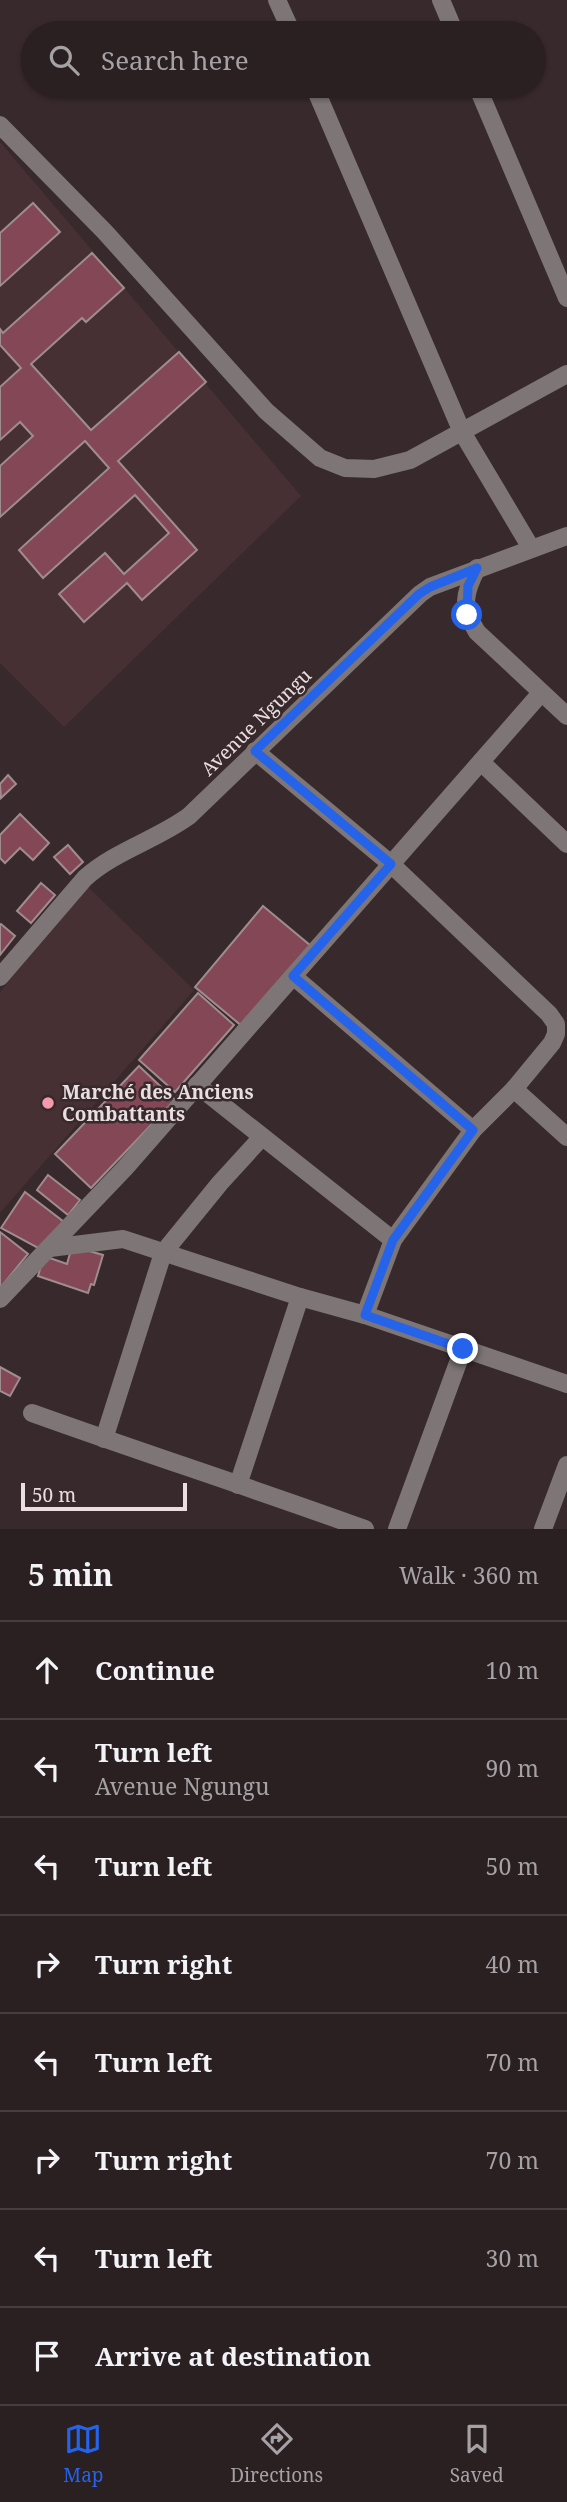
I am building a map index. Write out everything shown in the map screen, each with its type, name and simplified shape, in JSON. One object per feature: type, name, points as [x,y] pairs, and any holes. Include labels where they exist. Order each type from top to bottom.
[{"type":"street","points":[[277,0],[287,21]]},
{"type":"street","points":[[441,0],[450,21]]},
{"type":"street","points":[[319,98],[462,432],[531,548]]},
{"type":"street","points":[[482,98],[567,298]]},
{"type":"street","points":[[0,125],[105,232],[266,411],[320,458],[345,468],[374,469],[410,460],[567,374]]},
{"type":"street","name":"Avenue Ngungu","points":[[0,977],[85,878],[189,816],[419,594],[477,568],[567,536]]},
{"type":"street","points":[[477,568],[468,586],[467,615],[477,632],[567,716]]},
{"type":"street","points":[[0,1299],[50,1248],[197,1085],[541,693]]},
{"type":"street","points":[[255,751],[391,864],[549,1014],[562,1030],[514,1089],[473,1130],[393,1240],[365,1315]]},
{"type":"street","points":[[481,762],[567,844]]},
{"type":"street","points":[[293,976],[473,1130]]},
{"type":"street","points":[[197,1085],[393,1240]]},
{"type":"street","points":[[514,1089],[567,1137]]},
{"type":"street","points":[[104,1439],[163,1253],[262,1137]]},
{"type":"street","points":[[50,1248],[123,1240],[365,1315],[567,1384]]},
{"type":"street","points":[[238,1485],[300,1297]]},
{"type":"street","points":[[397,1529],[463,1349]]},
{"type":"street","points":[[33,1413],[365,1529]]},
{"type":"street","points":[[543,1529],[567,1465]]},
{"type":"shaded area","points":[[0,142],[301,496],[64,727],[0,663]]},
{"type":"shaded area","name":"Marché des Anciens Combattants","points":[[86,885],[194,990],[0,1213],[0,992]]},
{"type":"building","points":[[33,203],[60,232],[0,286],[0,233]]},
{"type":"building","points":[[92,253],[124,288],[86,322],[82,318],[31,364],[91,430],[179,352],[206,382],[118,461],[197,550],[142,600],[127,583],[84,622],[59,594],[105,553],[124,574],[169,533],[135,495],[43,578],[19,550],[109,468],[85,441],[0,517],[0,466],[33,436],[20,422],[0,440],[0,387],[21,368],[0,345],[0,329],[3,333]]},
{"type":"building","points":[[8,775],[16,784],[1,798],[0,784]]},
{"type":"building","points":[[20,814],[49,843],[33,860],[20,848],[5,863],[0,858],[0,835]]},
{"type":"building","points":[[68,845],[83,862],[70,874],[54,857]]},
{"type":"building","points":[[41,883],[55,895],[31,923],[17,911]]},
{"type":"building","points":[[263,906],[311,946],[243,1027],[195,987]]},
{"type":"building","points":[[0,925],[15,936],[0,955]]},
{"type":"building","points":[[198,993],[234,1025],[175,1092],[139,1060]]},
{"type":"building","points":[[139,1066],[175,1100],[91,1188],[55,1154]]},
{"type":"building","points":[[48,1175],[80,1200],[68,1215],[37,1190]]},
{"type":"building","points":[[25,1192],[64,1222],[40,1249],[1,1228]]},
{"type":"building","points":[[0,1232],[28,1254],[0,1288]]},
{"type":"building","points":[[72,1246],[103,1255],[94,1285],[91,1284],[88,1293],[38,1276],[44,1256],[67,1264]]},
{"type":"building","points":[[0,1367],[20,1378],[10,1396],[0,1391]]},
{"type":"place","name":"Marché des Anciens Combattants","points":[[48,1103]]},
{"type":"route","points":[[463,1349],[365,1315],[393,1240],[473,1130],[293,976],[391,864],[255,751],[419,594],[477,568],[468,586],[467,615]]}]
